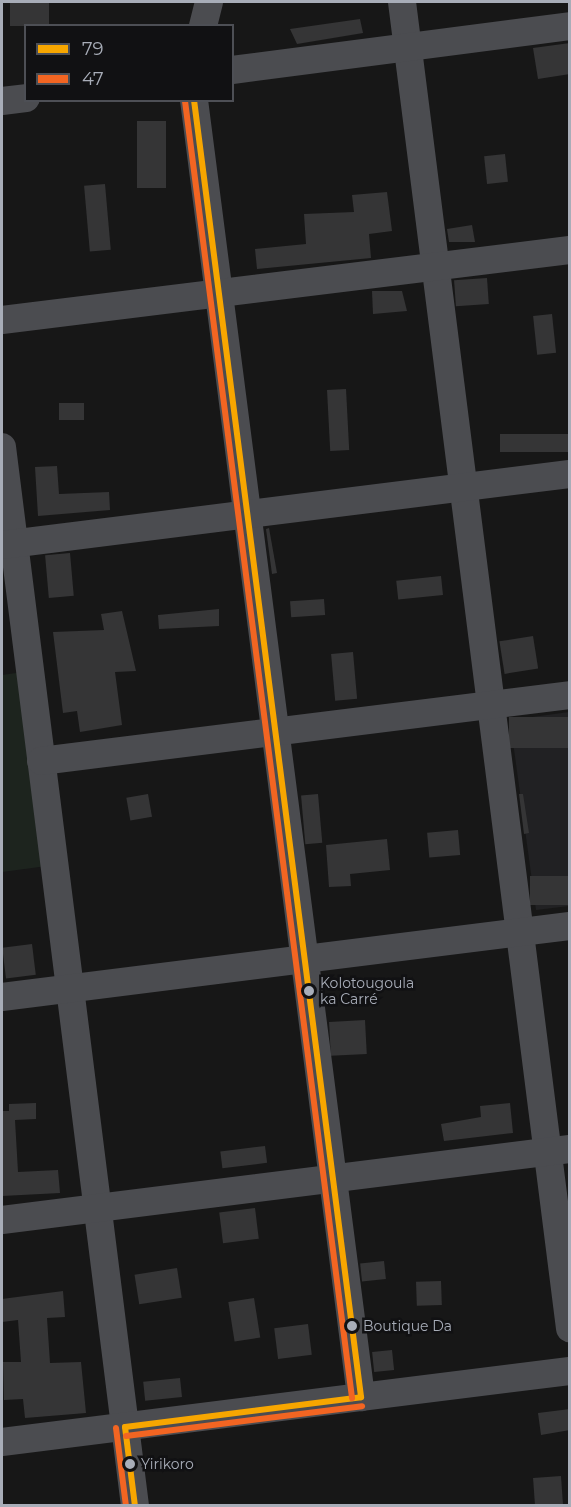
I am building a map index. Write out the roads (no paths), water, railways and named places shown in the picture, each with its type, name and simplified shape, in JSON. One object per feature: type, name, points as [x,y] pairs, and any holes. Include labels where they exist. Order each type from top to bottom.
[{"type":"street","points":[[204,24],[209,2]]},
{"type":"street","points":[[402,2],[519,932],[558,1151],[570,1328]]},
{"type":"street","points":[[234,70],[570,26]]},
{"type":"street","points":[[2,101],[24,98]]},
{"type":"street","points":[[194,102],[361,1397]]},
{"type":"street","points":[[2,321],[570,250]]},
{"type":"street","points":[[2,447],[8,545],[41,761],[135,1506]]},
{"type":"street","points":[[8,545],[570,474]]},
{"type":"street","points":[[41,761],[570,694]]},
{"type":"street","points":[[2,997],[570,926]]},
{"type":"street","points":[[2,1220],[558,1151]]},
{"type":"street","points":[[2,1442],[570,1371]]},
{"type":"place","name":"Kolotougoula ka Carré","points":[[309,991]]},
{"type":"place","name":"Boutique Da","points":[[352,1326]]},
{"type":"place","name":"Yirikoro","points":[[130,1464]]}]
